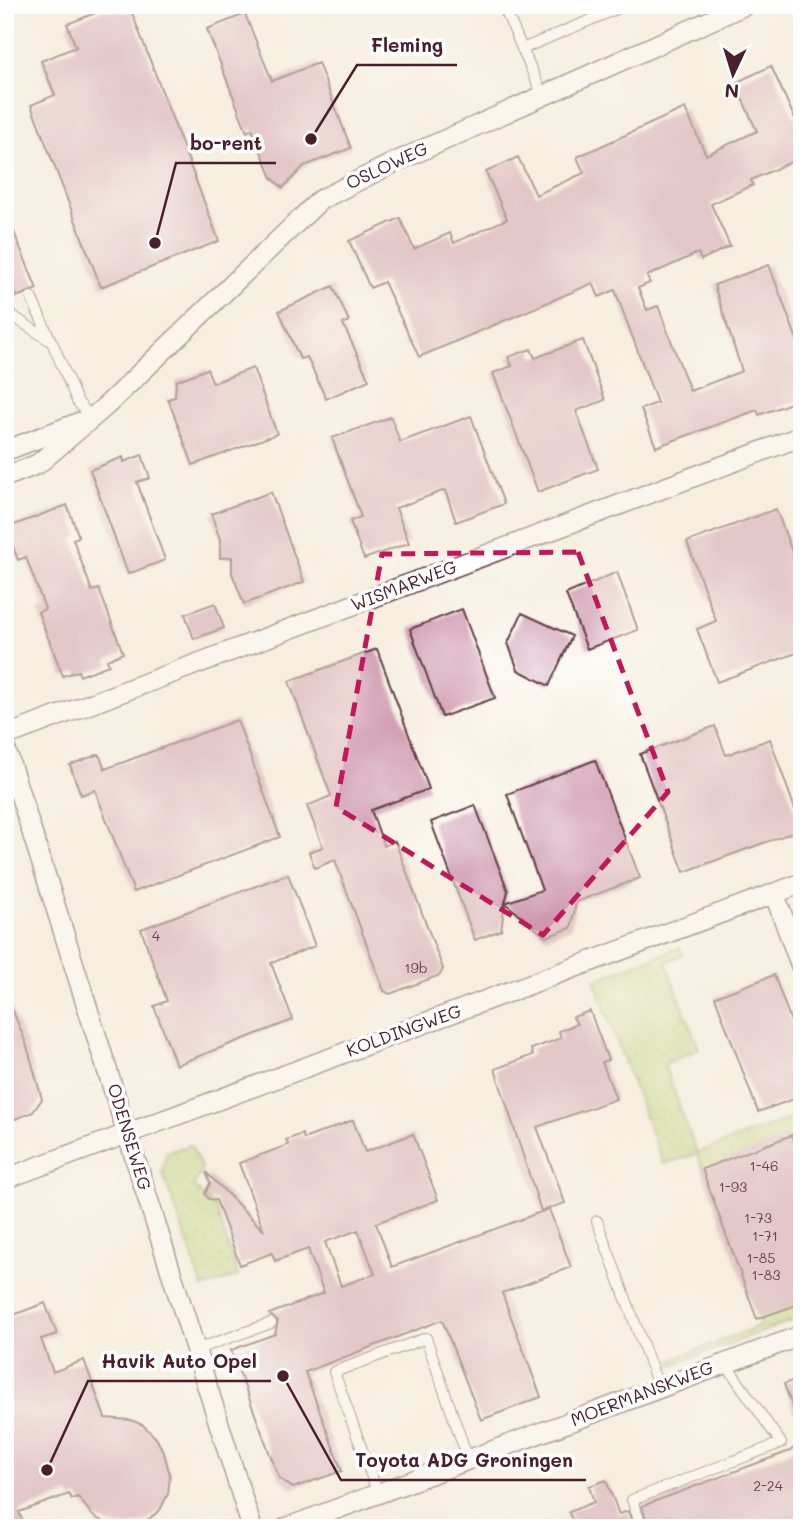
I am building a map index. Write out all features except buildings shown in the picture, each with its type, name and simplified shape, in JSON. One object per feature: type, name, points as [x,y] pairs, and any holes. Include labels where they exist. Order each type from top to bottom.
[{"type":"street","name":"OSLOWEG","points":[[5,477],[38,464],[91,418],[320,200],[744,5]]},
{"type":"street","name":"OSLOWEG","points":[[5,451],[91,418]]},
{"type":"street","name":"WISMARWEG","points":[[5,736],[802,436]]},
{"type":"street","name":"ODENSEWEG","points":[[5,747],[252,1528]]},
{"type":"street","name":"KOLDINGWEG","points":[[5,1179],[802,883]]},
{"type":"street","points":[[774,893],[802,968]]},
{"type":"street","name":"MOERMANSKWEG","points":[[286,1528],[802,1335]]},
{"type":"lane","points":[[503,5],[543,96]]},
{"type":"lane","points":[[522,49],[626,5]]},
{"type":"lane","points":[[31,297],[77,401],[91,418]]},
{"type":"lane","points":[[5,311],[52,342]]},
{"type":"lane","points":[[597,1221],[659,1388]]},
{"type":"lane","points":[[194,1350],[271,1323]]},
{"type":"lane","points":[[378,1494],[334,1372],[357,1363],[426,1338],[468,1460]]},
{"type":"lane","points":[[642,1528],[632,1500],[781,1443],[725,1363]]},
{"type":"highlighted area","points":[[578,552],[668,792],[543,935],[336,807],[382,554]]},
{"type":"green space","points":[[680,947],[683,955],[666,962],[699,1049],[664,1064],[697,1153],[802,1114],[802,1317],[670,1366],[664,1363],[761,1325],[697,1154],[663,1164],[594,980]]},
{"type":"green space","points":[[191,1145],[202,1170],[193,1186],[215,1206],[238,1276],[203,1288],[162,1171],[167,1152]]},
{"type":"place","name":"Fleming","points":[[311,139]]},
{"type":"place","name":"bo-rent","points":[[155,243]]},
{"type":"place","name":"Toyota ADG Groningen","points":[[283,1376]]},
{"type":"place","name":"Havik Auto Opel","points":[[47,1470]]}]
